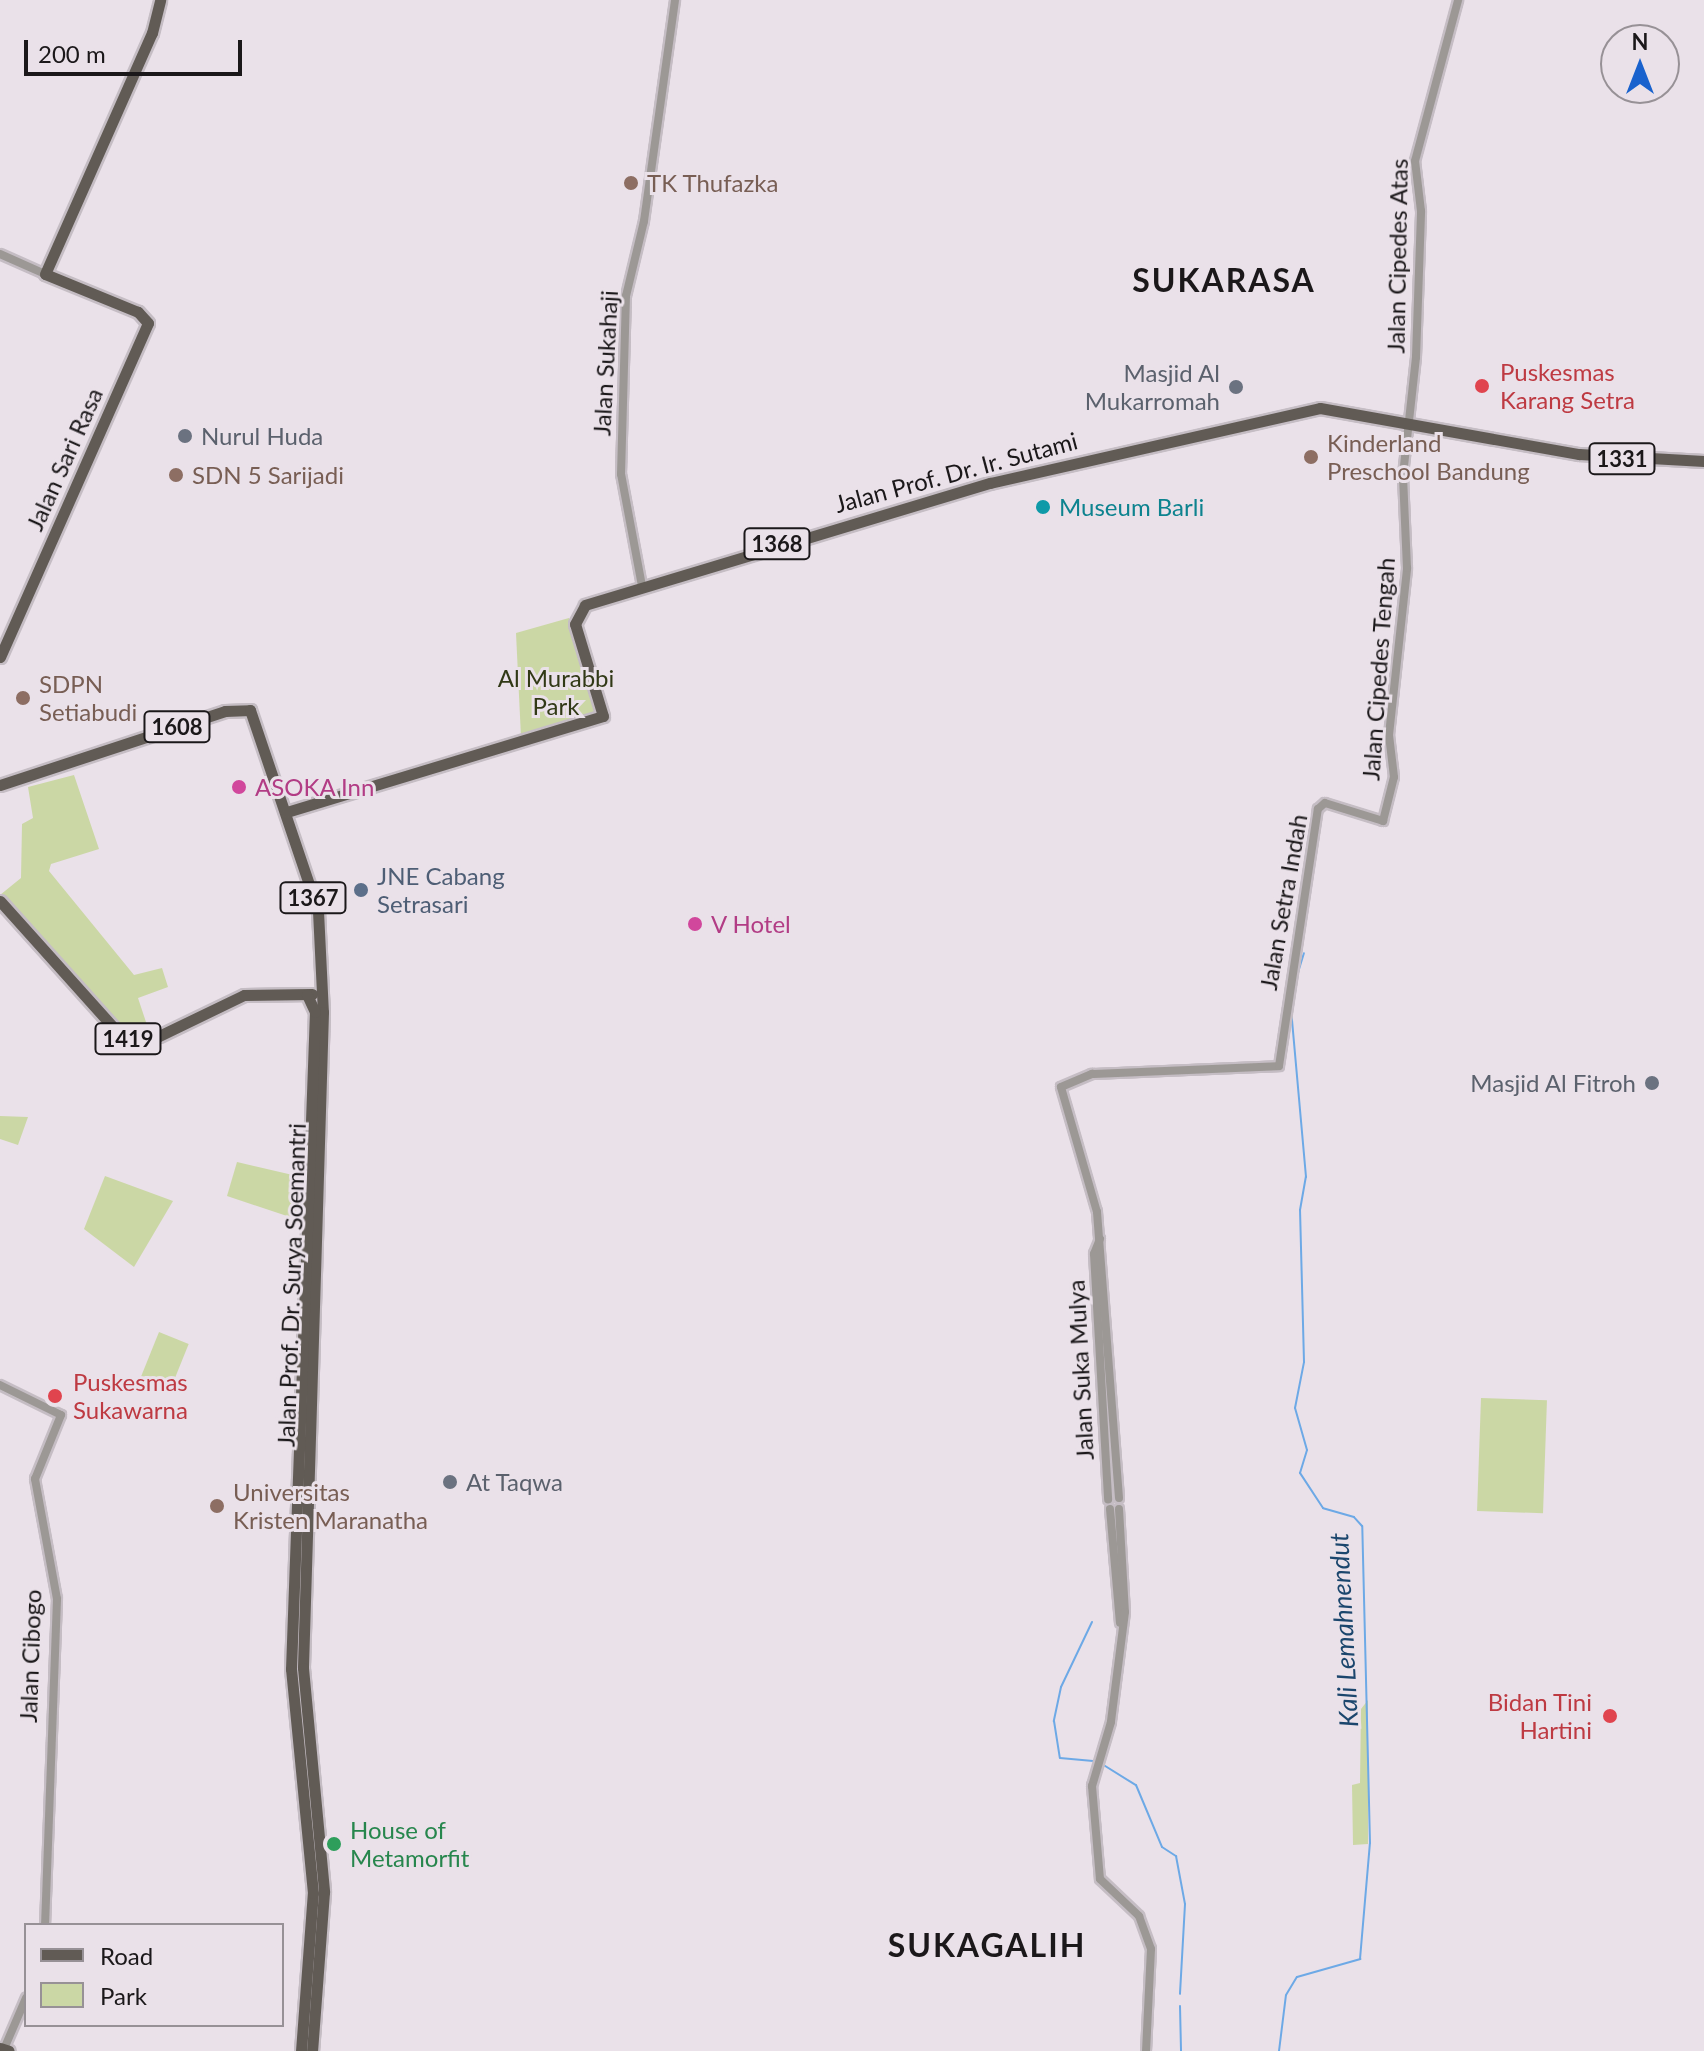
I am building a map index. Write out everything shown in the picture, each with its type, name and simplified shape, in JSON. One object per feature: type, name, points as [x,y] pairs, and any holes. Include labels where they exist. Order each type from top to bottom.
[{"type":"main road","points":[[45,274],[152,33],[160,0]]},
{"type":"main road","name":"Jalan Sari Rasa","points":[[0,657],[148,323],[138,312],[45,274]]},
{"type":"main road","name":"Jalan Prof. Dr. Ir. Sutami","points":[[287,812],[603,716],[575,617],[585,605],[990,483],[1280,415],[1340,408],[1410,423]]},
{"type":"main road","name":"1331","points":[[1410,423],[1541,449],[1704,461]]},
{"type":"main road","name":"1608","points":[[0,785],[244,708],[259,727],[287,812]]},
{"type":"main road","name":"Jalan Prof. Dr. Surya Soemantri","points":[[287,812],[318,911],[320,987],[303,1631],[324,1892],[312,2051]]},
{"type":"main road","name":"1419","points":[[0,901],[122,1037],[159,1036],[244,995],[307,995]]},
{"type":"main road","points":[[307,995],[320,987]]},
{"type":"main road","name":"Jalan Prof. Dr. Surya Soemantri","points":[[301,2051],[313,1893],[291,1669],[315,1012],[307,995]]},
{"type":"street","name":"Jalan Sukahaji","points":[[642,586],[621,474],[626,296],[644,221],[675,0]]},
{"type":"street","name":"Jalan Cipedes Atas","points":[[1410,423],[1421,211],[1415,161],[1458,0]]},
{"type":"street","points":[[0,254],[45,274]]},
{"type":"street","name":"Jalan Cipedes Tengah","points":[[1383,821],[1394,777],[1388,748],[1407,568],[1402,484],[1410,423]]},
{"type":"street","name":"Jalan Setra Indah","points":[[1061,1087],[1092,1074],[1274,1068],[1282,1062],[1318,809],[1325,803],[1383,821]]},
{"type":"street","name":"Jalan Suka Mulya","points":[[1061,1087],[1100,1239],[1119,1498],[1112,1506]]},
{"type":"street","name":"Jalan Suka Mulya","points":[[1100,1239],[1094,1254],[1121,1624],[1115,1703],[1096,1769],[1100,1879],[1139,1916],[1151,1949],[1146,2051]]},
{"type":"street","name":"Jalan Cibogo","points":[[0,1385],[61,1415],[35,1479],[57,1599],[45,1923]]},
{"type":"street","points":[[4,2049],[24,2003]]},
{"type":"green space","name":"Al Murabbi Park","points":[[569,618],[597,714],[521,737],[516,633]]},
{"type":"green space","points":[[74,775],[99,849],[51,864],[49,871],[134,975],[162,968],[168,987],[138,998],[147,1025],[135,1032],[116,1022],[0,895],[21,878],[22,824],[33,818],[28,787]]},
{"type":"green space","points":[[0,1116],[28,1117],[18,1145],[0,1139]]},
{"type":"green space","points":[[237,1162],[297,1176],[296,1219],[227,1196]]},
{"type":"green space","points":[[105,1176],[173,1201],[134,1267],[84,1229]]},
{"type":"green space","points":[[159,1332],[189,1344],[169,1393],[139,1381]]},
{"type":"green space","points":[[1481,1398],[1547,1400],[1543,1513],[1477,1511]]},
{"type":"green space","points":[[1368,1700],[1368,1844],[1353,1845],[1352,1785],[1360,1783],[1361,1709]]},
{"type":"waterway","name":"Kali Lemahnendut","points":[[1296,979],[1304,953]]},
{"type":"waterway","name":"Kali Lemahnendut","points":[[1279,2051],[1286,1995],[1297,1977],[1360,1959],[1370,1843],[1362,1526],[1354,1517],[1323,1508],[1300,1473],[1307,1450],[1295,1408],[1304,1362],[1300,1210],[1306,1177],[1291,1009]]},
{"type":"waterway","points":[[1092,1622],[1061,1687],[1054,1721],[1060,1758],[1096,1761]]},
{"type":"waterway","points":[[1102,1764],[1136,1785],[1162,1847],[1176,1856],[1185,1904],[1180,1994]]},
{"type":"waterway","points":[[1180,2006],[1181,2051]]},
{"type":"place","name":"TK Thufazka","points":[[631,183]]},
{"type":"place","name":"Puskesmas Karang Setra","points":[[1482,386]]},
{"type":"place","name":"Masjid Al Mukarromah","points":[[1236,387]]},
{"type":"place","name":"Nurul Huda","points":[[185,436]]},
{"type":"place","name":"Kinderland Preschool Bandung","points":[[1311,457]]},
{"type":"place","name":"SDN 5 Sarijadi","points":[[176,475]]},
{"type":"place","name":"Museum Barli","points":[[1043,507]]},
{"type":"place","name":"SDPN Setiabudi","points":[[23,698]]},
{"type":"place","name":"ASOKA Inn","points":[[239,787]]},
{"type":"place","name":"JNE Cabang Setrasari","points":[[361,890]]},
{"type":"place","name":"V Hotel","points":[[695,924]]},
{"type":"place","name":"Masjid Al Fitroh","points":[[1652,1083]]},
{"type":"place","name":"Puskesmas Sukawarna","points":[[55,1396]]},
{"type":"place","name":"At Taqwa","points":[[450,1482]]},
{"type":"place","name":"Universitas Kristen Maranatha","points":[[217,1506]]},
{"type":"place","name":"Bidan Tini Hartini","points":[[1610,1716]]},
{"type":"place","name":"House of Metamorfit","points":[[334,1844]]},
{"type":"district","name":"SUKARASA","points":[[1224,280]]},
{"type":"district","name":"SUKAGALIH","points":[[987,1945]]}]
